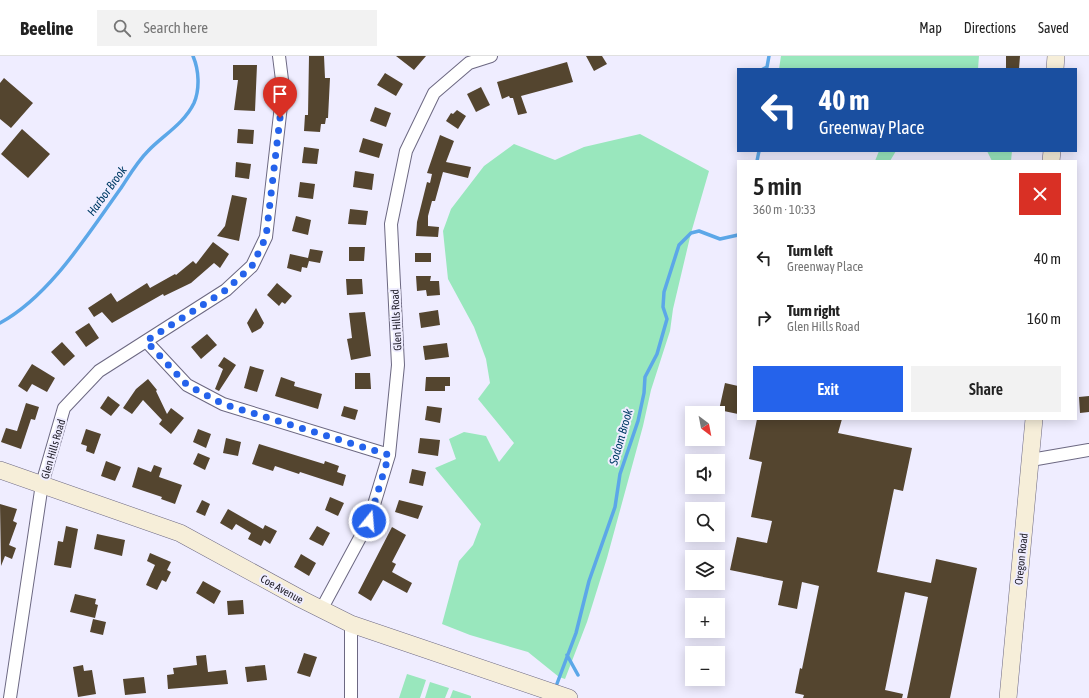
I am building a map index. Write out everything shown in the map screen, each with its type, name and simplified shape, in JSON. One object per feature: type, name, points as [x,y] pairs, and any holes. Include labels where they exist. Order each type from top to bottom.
[{"type":"street","name":"Glen Hills Road","points":[[10,698],[42,484],[64,408],[99,371],[226,290],[252,266],[266,237],[283,88],[279,56]]},
{"type":"street","name":"Glen Hills Road","points":[[322,610],[369,521],[389,455],[398,365],[391,224],[406,151],[434,93],[469,63],[491,56]]},
{"type":"street","points":[[1055,68],[1056,56]]},
{"type":"street","points":[[146,341],[187,385],[223,404],[389,455]]},
{"type":"street","name":"Oregon Road","points":[[1008,698],[1034,420]]},
{"type":"street","points":[[1031,460],[1089,450]]},
{"type":"street","name":"Coe Avenue","points":[[0,470],[180,533],[322,610],[351,624],[568,698]]},
{"type":"street","points":[[351,624],[351,698]]},
{"type":"green space","points":[[781,56],[979,56],[978,68],[779,68]]},
{"type":"green space","points":[[640,134],[709,171],[691,233],[673,309],[670,331],[651,390],[643,426],[607,558],[587,622],[565,679],[559,677],[528,652],[470,635],[442,624],[459,561],[473,545],[481,524],[435,468],[456,459],[449,439],[464,432],[486,436],[499,462],[514,443],[478,399],[490,383],[486,359],[474,327],[448,279],[443,231],[451,209],[484,166],[514,144],[555,160],[584,147]]},
{"type":"green space","points":[[879,152],[895,152],[891,160],[875,160]]},
{"type":"green space","points":[[988,152],[1012,152],[1011,160],[992,160]]},
{"type":"green space","points":[[407,674],[426,680],[420,698],[399,698]]},
{"type":"green space","points":[[430,682],[449,688],[445,698],[425,698]]},
{"type":"green space","points":[[453,690],[471,696],[471,698],[450,698]]},
{"type":"building","points":[[309,56],[324,56],[325,78],[330,78],[328,118],[326,118],[325,124],[321,124],[320,132],[304,131],[305,115],[308,115]]},
{"type":"building","points":[[396,56],[426,56],[414,70]]},
{"type":"building","points":[[586,56],[602,56],[607,64],[594,71]]},
{"type":"building","points":[[1006,56],[1020,56],[1019,68],[1006,68]]},
{"type":"building","points":[[567,62],[573,82],[521,96],[527,113],[518,115],[513,98],[510,98],[509,96],[502,99],[497,82]]},
{"type":"building","points":[[233,65],[257,65],[255,111],[234,110],[238,80],[233,80]]},
{"type":"building","points":[[385,73],[403,84],[396,96],[377,85]]},
{"type":"building","points":[[4,78],[33,103],[11,128],[0,119],[0,83]]},
{"type":"building","points":[[481,87],[490,105],[476,112],[467,94]]},
{"type":"building","points":[[375,107],[391,113],[386,127],[370,121]]},
{"type":"building","points":[[457,110],[466,116],[458,129],[446,121],[451,113],[453,114]]},
{"type":"building","points":[[22,129],[50,154],[28,178],[1,154]]},
{"type":"building","points":[[238,129],[254,130],[253,144],[237,143]]},
{"type":"building","points":[[440,135],[454,141],[446,162],[471,167],[468,178],[443,172],[435,201],[432,201],[428,216],[428,226],[439,227],[438,237],[416,236],[417,222],[427,182],[430,183],[432,174],[427,173]]},
{"type":"building","points":[[363,138],[383,144],[379,158],[359,152]]},
{"type":"building","points":[[304,147],[319,149],[317,164],[302,163]]},
{"type":"building","points":[[236,162],[251,164],[249,179],[235,177]]},
{"type":"building","points":[[355,171],[374,174],[372,190],[353,187]]},
{"type":"building","points":[[300,182],[315,184],[313,199],[298,197]]},
{"type":"building","points":[[232,195],[247,198],[239,241],[217,236],[225,226]]},
{"type":"building","points":[[350,209],[368,211],[366,225],[348,224]]},
{"type":"building","points":[[296,216],[311,220],[308,235],[292,231]]},
{"type":"building","points":[[213,242],[229,254],[220,268],[214,263],[191,283],[164,296],[163,294],[112,323],[102,312],[94,317],[88,308],[111,293],[117,302],[147,283],[150,288],[175,274],[176,275],[193,261],[196,264]]},
{"type":"building","points":[[349,247],[365,247],[364,261],[349,261]]},
{"type":"building","points":[[310,249],[323,251],[320,263],[309,261],[307,268],[302,267],[301,272],[287,268],[290,254],[308,258]]},
{"type":"building","points":[[415,253],[431,253],[431,262],[415,262]]},
{"type":"building","points":[[416,276],[431,276],[430,281],[439,281],[440,295],[427,296],[426,290],[417,291]]},
{"type":"building","points":[[346,279],[362,279],[363,294],[347,295]]},
{"type":"building","points":[[277,283],[292,296],[285,304],[282,302],[279,306],[267,295]]},
{"type":"building","points":[[256,308],[264,323],[261,328],[252,333],[247,323]]},
{"type":"building","points":[[438,310],[440,325],[421,328],[419,313]]},
{"type":"building","points":[[365,312],[371,356],[351,360],[347,339],[352,338],[349,313]]},
{"type":"building","points":[[89,323],[99,338],[86,347],[75,332]]},
{"type":"building","points":[[207,334],[217,345],[201,359],[191,347]]},
{"type":"building","points":[[62,342],[75,356],[64,366],[51,352]]},
{"type":"building","points":[[447,343],[449,357],[425,360],[423,346]]},
{"type":"building","points":[[224,357],[236,365],[219,391],[215,389],[223,369],[218,366]]},
{"type":"building","points":[[32,364],[55,378],[47,392],[32,384],[27,392],[18,386]]},
{"type":"building","points":[[250,366],[264,370],[257,392],[244,388]]},
{"type":"building","points":[[355,373],[370,373],[371,389],[355,389]]},
{"type":"building","points":[[281,377],[295,382],[294,386],[322,394],[318,409],[275,396]]},
{"type":"building","points":[[426,377],[450,377],[450,386],[445,386],[445,391],[425,391]]},
{"type":"building","points":[[148,379],[157,390],[156,391],[167,414],[171,408],[184,418],[171,434],[159,424],[162,420],[143,400],[132,414],[123,408],[136,389]]},
{"type":"building","points":[[725,383],[737,386],[737,414],[725,411],[725,406],[720,406]]},
{"type":"building","points":[[108,396],[120,405],[111,416],[100,408]]},
{"type":"building","points":[[1089,396],[1089,412],[1080,413],[1079,397]]},
{"type":"building","points":[[26,403],[39,407],[35,420],[31,419],[21,449],[1,442],[6,428],[17,431]]},
{"type":"building","points":[[344,406],[358,410],[355,420],[341,416]]},
{"type":"building","points":[[427,406],[442,408],[440,423],[425,420]]},
{"type":"building","points":[[757,420],[842,420],[838,433],[912,448],[903,491],[894,489],[877,572],[931,583],[936,559],[977,568],[950,698],[907,698],[928,597],[905,592],[885,690],[903,694],[902,698],[803,698],[804,695],[795,693],[800,668],[802,669],[819,586],[802,582],[797,609],[778,605],[783,581],[730,570],[737,537],[767,543],[772,521],[751,517],[762,462],[749,459]]},
{"type":"building","points":[[86,429],[101,434],[94,454],[86,451],[87,446],[81,444]]},
{"type":"building","points":[[198,429],[211,434],[206,448],[193,442]]},
{"type":"building","points":[[226,438],[241,442],[238,456],[223,453]]},
{"type":"building","points":[[420,438],[440,440],[438,456],[418,453]]},
{"type":"building","points":[[259,444],[324,464],[325,461],[339,466],[337,472],[346,475],[343,486],[300,472],[299,474],[275,466],[273,471],[252,464]]},
{"type":"building","points":[[198,453],[210,458],[205,470],[193,464]]},
{"type":"building","points":[[106,461],[121,467],[115,481],[101,476]]},
{"type":"building","points":[[154,465],[162,468],[159,477],[182,485],[175,504],[161,499],[162,497],[132,487],[138,467],[151,472]]},
{"type":"building","points":[[412,469],[426,472],[423,486],[409,483]]},
{"type":"building","points":[[330,497],[344,503],[338,516],[325,510]]},
{"type":"building","points":[[202,500],[210,504],[205,516],[196,512]]},
{"type":"building","points":[[399,500],[423,506],[418,519],[395,512]]},
{"type":"building","points":[[0,504],[17,509],[13,521],[17,523],[9,545],[16,548],[12,559],[5,556],[1,566]]},
{"type":"building","points":[[228,509],[263,529],[265,525],[277,531],[270,544],[264,540],[261,546],[248,539],[251,533],[236,524],[232,530],[220,523]]},
{"type":"building","points":[[66,526],[78,529],[71,568],[54,565],[58,541],[63,542]]},
{"type":"building","points":[[317,526],[330,533],[323,546],[309,539]]},
{"type":"building","points":[[392,527],[406,535],[392,562],[396,564],[392,572],[412,583],[407,593],[383,580],[371,601],[358,593]]},
{"type":"building","points":[[97,534],[125,540],[122,556],[94,549]]},
{"type":"building","points":[[150,553],[171,562],[167,570],[171,572],[166,582],[162,580],[157,590],[146,585],[155,565],[147,561]]},
{"type":"building","points":[[301,554],[316,563],[309,576],[294,567]]},
{"type":"building","points":[[203,581],[221,591],[214,604],[196,593]]},
{"type":"building","points":[[75,594],[96,599],[95,604],[98,605],[95,618],[70,612]]},
{"type":"building","points":[[243,600],[244,614],[228,615],[227,601]]},
{"type":"building","points":[[93,619],[106,622],[103,635],[90,632]]},
{"type":"building","points":[[304,653],[317,657],[310,677],[297,673]]},
{"type":"building","points":[[206,655],[208,672],[226,670],[228,684],[168,689],[167,675],[174,674],[173,668],[197,665],[196,656]]},
{"type":"building","points":[[83,665],[84,671],[92,670],[96,694],[78,697],[73,667]]},
{"type":"building","points":[[265,665],[267,680],[247,682],[245,667]]},
{"type":"building","points":[[144,677],[146,693],[125,695],[123,679]]},
{"type":"waterway","name":"Harbor Brook","points":[[0,323],[18,311],[52,281],[81,244],[144,155],[185,117],[194,103],[198,86],[198,73],[193,56]]},
{"type":"waterway","name":"Sodom Brook","points":[[765,68],[767,67],[769,56]]},
{"type":"waterway","name":"Sodom Brook","points":[[757,160],[759,152]]},
{"type":"waterway","name":"Sodom Brook","points":[[555,689],[576,633],[589,581],[615,507],[620,474],[638,421],[644,393],[645,377],[657,354],[667,319],[663,307],[664,292],[679,245],[691,233],[699,231],[720,239],[737,235]]},
{"type":"waterway","points":[[567,655],[578,675]]},
{"type":"route","points":[[280,118],[266,237],[252,266],[226,290],[146,341],[187,385],[223,404],[389,455],[369,521]]}]
